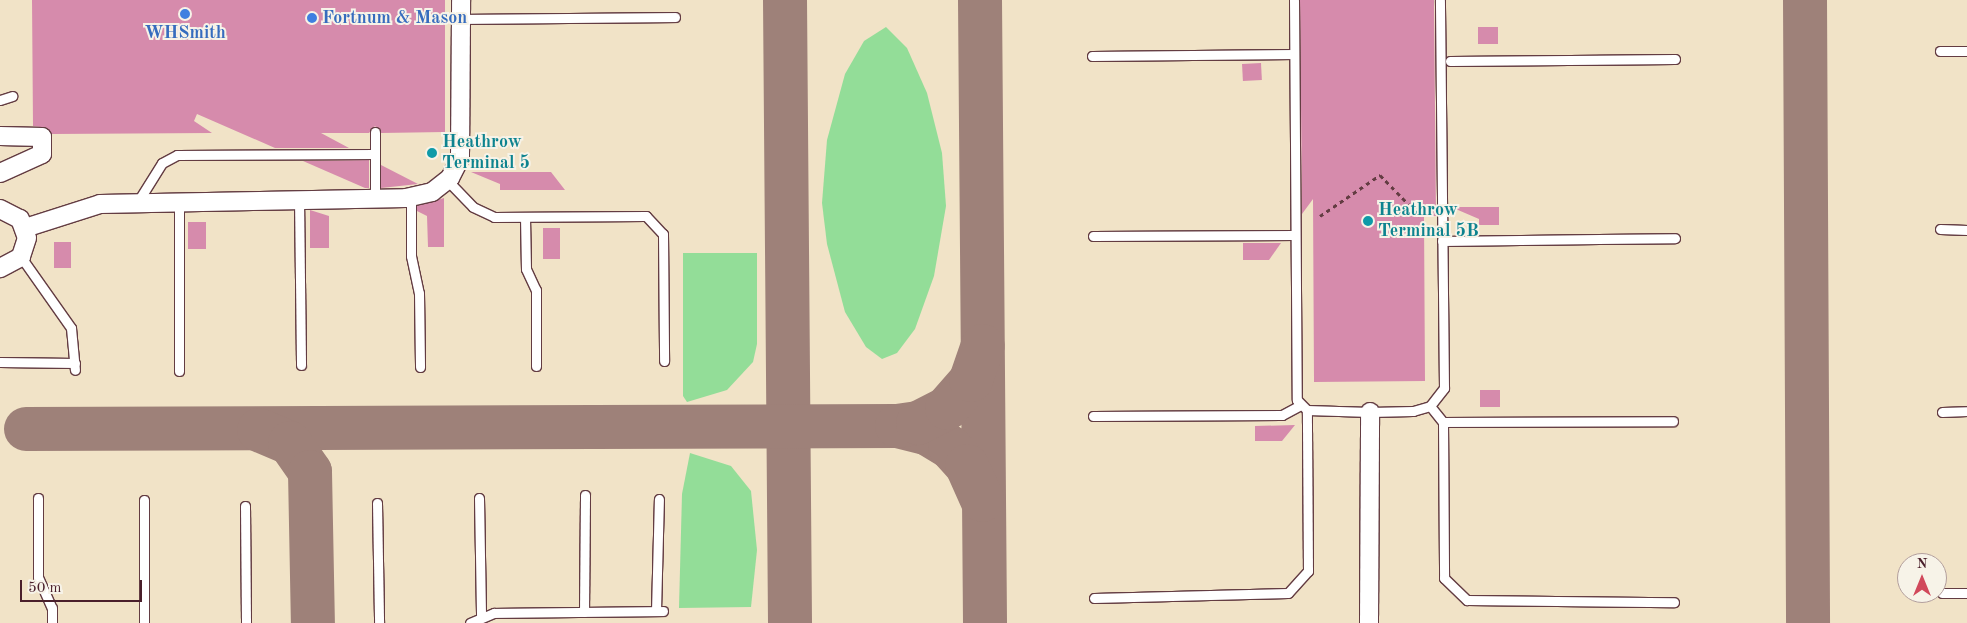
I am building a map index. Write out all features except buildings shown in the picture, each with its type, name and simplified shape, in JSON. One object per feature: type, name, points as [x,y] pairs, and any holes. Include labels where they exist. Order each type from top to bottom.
[{"type":"street","points":[[25,228],[100,204],[179,204],[299,198],[410,197],[427,194],[447,180],[462,148],[462,0]]},
{"type":"street","points":[[0,136],[42,137],[42,154],[0,173]]},
{"type":"street","points":[[0,209],[12,213],[25,228],[26,248],[21,257],[0,268]]},
{"type":"street","points":[[1370,412],[1370,623]]},
{"type":"lane","points":[[1094,598],[1288,593],[1308,571],[1295,235],[1294,0]]},
{"type":"lane","points":[[1093,416],[1282,415],[1303,408],[1370,412],[1413,411],[1430,406],[1444,388],[1440,0]]},
{"type":"lane","points":[[462,20],[675,17]]},
{"type":"lane","points":[[1940,51],[1967,51]]},
{"type":"lane","points":[[1092,56],[1294,54]]},
{"type":"lane","points":[[1450,61],[1675,59]]},
{"type":"lane","points":[[0,100],[12,96]]},
{"type":"lane","points":[[374,132],[375,198]]},
{"type":"lane","points":[[137,203],[162,163],[176,155],[375,154]]},
{"type":"lane","points":[[447,180],[485,214],[525,217],[646,216],[663,234],[664,361]]},
{"type":"lane","points":[[410,197],[411,256],[419,293],[420,367]]},
{"type":"lane","points":[[299,198],[301,364]]},
{"type":"lane","points":[[179,204],[179,370]]},
{"type":"lane","points":[[525,217],[526,269],[536,290],[536,366]]},
{"type":"lane","points":[[1940,229],[1967,230]]},
{"type":"lane","points":[[1092,236],[1295,235]]},
{"type":"lane","points":[[1442,242],[1675,238]]},
{"type":"lane","points":[[0,362],[75,366],[75,340],[63,311],[21,257]]},
{"type":"lane","points":[[1430,406],[1443,422],[1444,578],[1467,600],[1674,602]]},
{"type":"lane","points":[[1942,412],[1967,411]]},
{"type":"lane","points":[[1443,422],[1673,421]]},
{"type":"lane","points":[[584,612],[585,495]]},
{"type":"lane","points":[[38,498],[38,577],[52,608],[52,623]]},
{"type":"lane","points":[[479,498],[481,615]]},
{"type":"lane","points":[[470,623],[481,615],[660,611],[660,499]]},
{"type":"lane","points":[[144,500],[144,623]]},
{"type":"lane","points":[[377,503],[379,623]]},
{"type":"lane","points":[[245,506],[246,623]]},
{"type":"lane","points":[[1947,593],[1967,593]]},
{"type":"path","points":[[1320,216],[1380,175],[1420,216]]},
{"type":"green space","points":[[886,27],[907,48],[927,93],[942,153],[946,206],[934,276],[915,329],[897,353],[882,359],[866,347],[845,312],[827,244],[822,203],[827,140],[845,74],[864,41]]},
{"type":"green space","points":[[683,253],[757,253],[757,344],[753,362],[727,390],[687,402],[683,396]]},
{"type":"green space","points":[[690,453],[731,466],[751,491],[757,550],[751,607],[679,608],[682,494]]},
{"type":"taxiway","points":[[785,0],[790,623]]},
{"type":"taxiway","points":[[980,0],[985,623]]},
{"type":"taxiway","points":[[1805,0],[1808,623]]},
{"type":"taxiway","points":[[26,429],[897,426],[918,423],[947,408],[971,380],[983,346]]},
{"type":"taxiway","points":[[897,426],[928,434],[950,447],[967,466],[982,500]]},
{"type":"taxiway","points":[[259,430],[290,443],[310,472],[313,623]]},
{"type":"place","name":"WHSmith","points":[[185,14]]},
{"type":"place","name":"Fortnum & Mason","points":[[312,18]]},
{"type":"place","name":"Heathrow Terminal 5","points":[[432,153]]},
{"type":"place","name":"Heathrow Terminal 5B","points":[[1368,221]]}]
